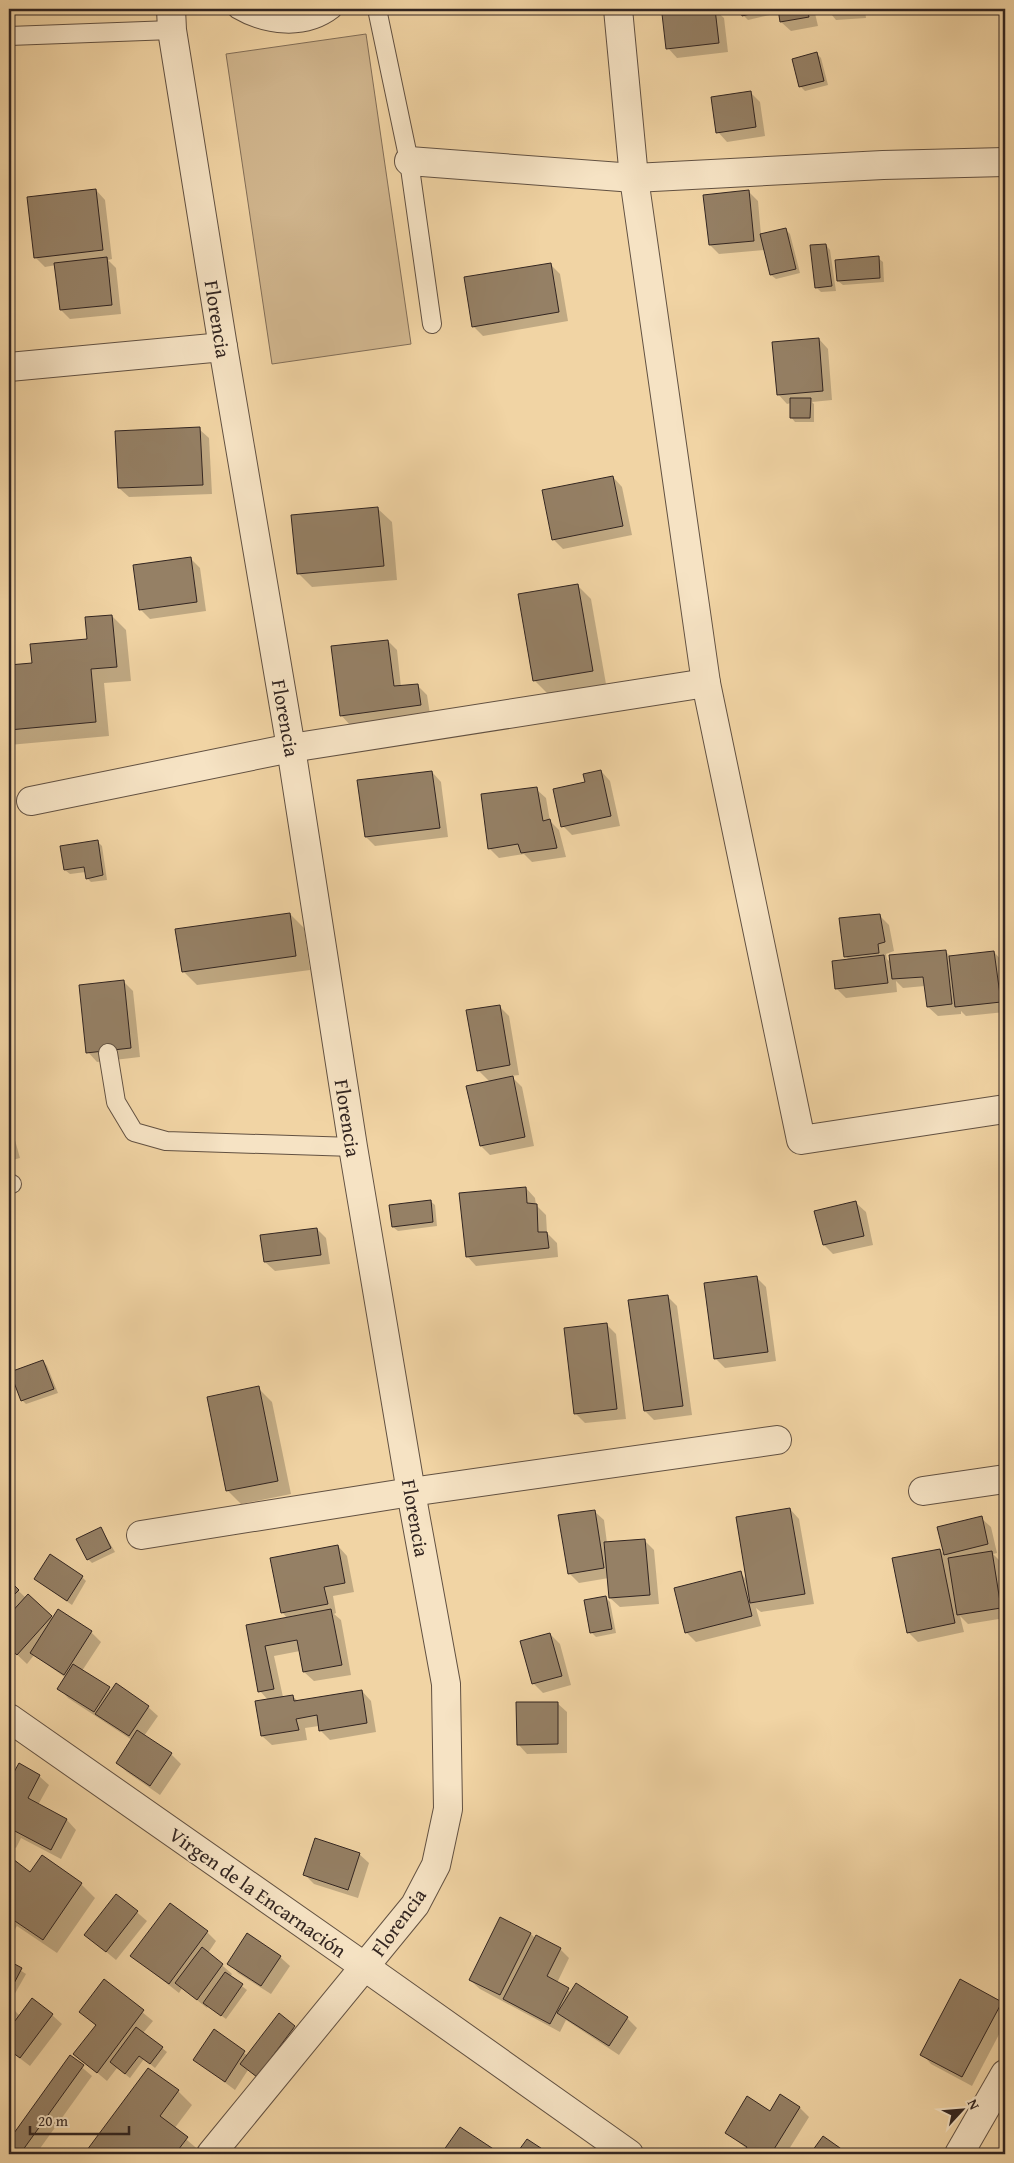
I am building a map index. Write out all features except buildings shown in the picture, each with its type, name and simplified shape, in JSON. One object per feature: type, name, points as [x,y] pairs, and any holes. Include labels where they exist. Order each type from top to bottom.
[{"type":"street","points":[[618,9],[634,178],[706,683],[801,1140],[1005,1110]]},
{"type":"street","name":"Florencia","points":[[172,19],[223,347],[292,748],[353,1147],[411,1492],[446,1684],[448,1809],[436,1865],[419,1897],[366,1966],[211,2154]]},
{"type":"street","points":[[409,161],[634,178],[883,165],[1005,162]]},
{"type":"street","points":[[9,367],[223,347]]},
{"type":"street","points":[[31,801],[292,748],[706,683]]},
{"type":"street","points":[[141,1536],[411,1492],[777,1440]]},
{"type":"street","points":[[923,1491],[1005,1479]]},
{"type":"street","name":"Virgen de la Encarnación","points":[[9,1718],[366,1966],[629,2154]]},
{"type":"street","points":[[959,2154],[1005,2074]]},
{"type":"lane","points":[[237,9],[274,22],[295,26],[313,20],[333,9]]},
{"type":"lane","points":[[377,9],[409,161],[432,324]]},
{"type":"lane","points":[[9,36],[172,19]]},
{"type":"lane","points":[[108,1053],[116,1102],[134,1132],[175,1141],[353,1147]]},
{"type":"shaded area","points":[[366,34],[411,344],[272,364],[226,54]]}]
